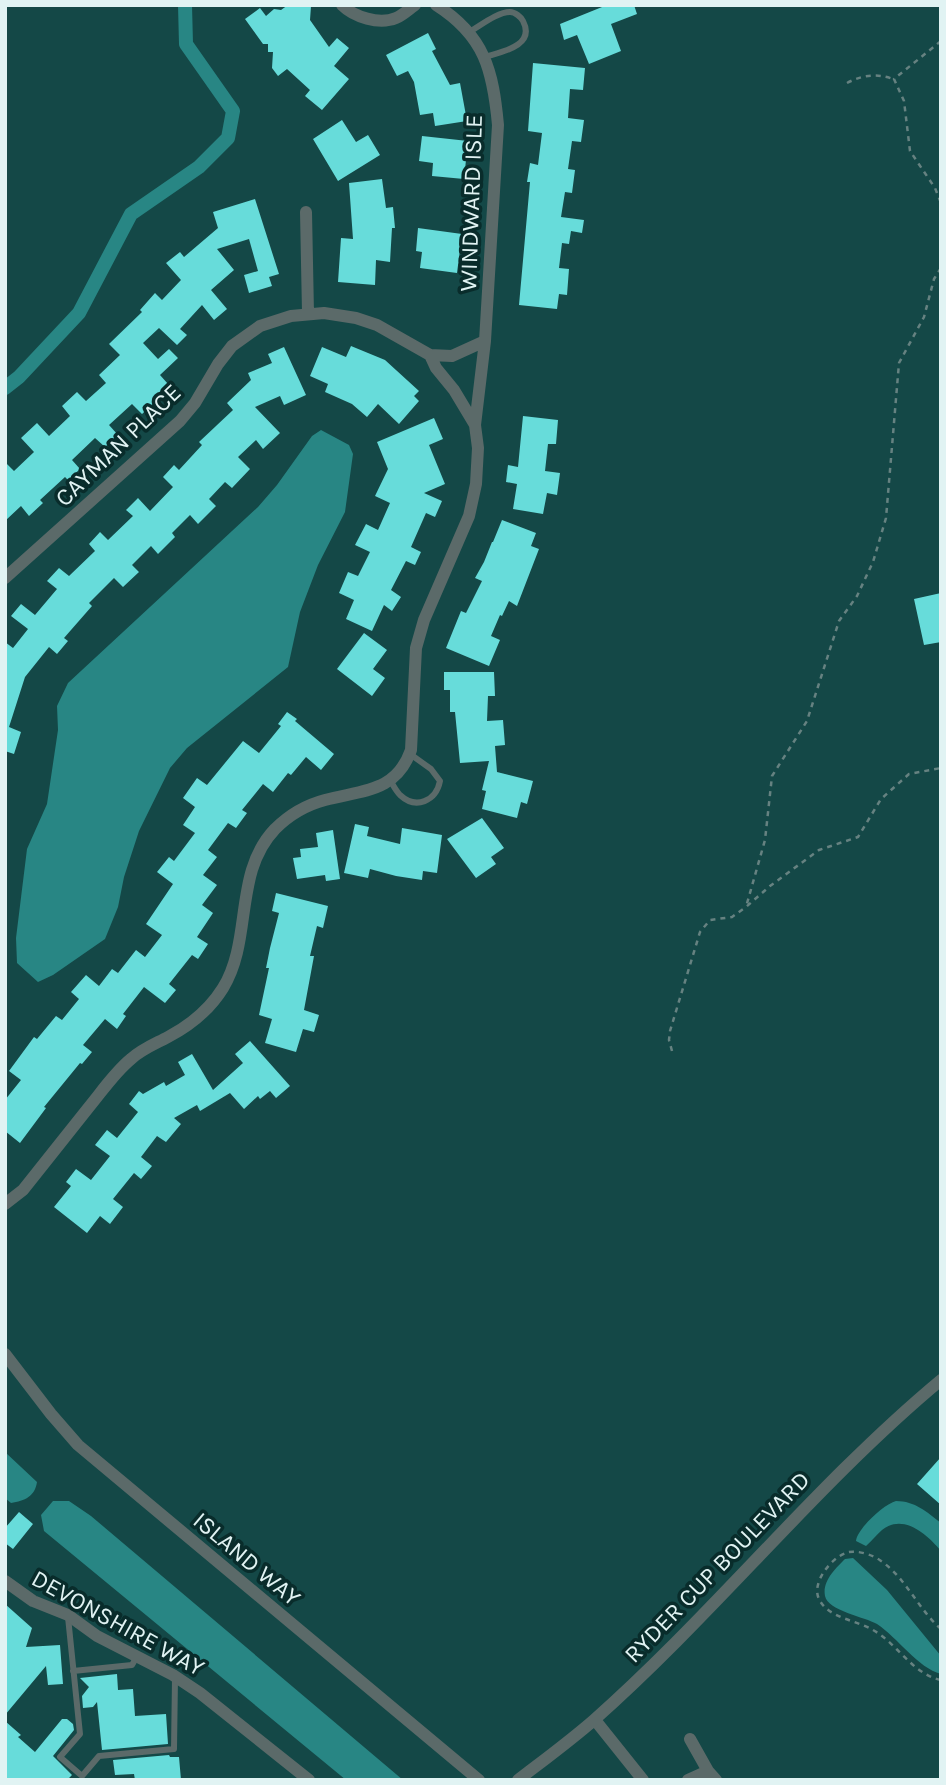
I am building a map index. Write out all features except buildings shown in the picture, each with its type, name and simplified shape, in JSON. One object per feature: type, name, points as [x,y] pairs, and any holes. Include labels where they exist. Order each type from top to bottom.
[{"type":"street","points":[[342,5],[357,15],[385,20],[395,19],[415,5]]},
{"type":"street","name":"WINDWARD ISLE","points":[[436,5],[459,21],[485,57],[495,96],[498,125],[485,341],[475,425]]},
{"type":"street","points":[[306,212],[308,313]]},
{"type":"street","name":"CAYMAN PLACE","points":[[5,578],[180,421],[195,403],[224,354],[241,338],[271,321],[308,313],[335,314],[367,321],[430,355],[475,425],[478,448],[476,484],[469,516],[424,620],[416,648],[410,754]]},
{"type":"street","points":[[430,355],[452,356],[485,341]]},
{"type":"street","points":[[5,1204],[23,1190],[117,1072],[148,1047],[186,1026],[218,995],[233,966],[252,866],[262,846],[277,828],[295,813],[316,803],[366,792],[389,780],[402,769],[410,754]]},
{"type":"street","name":"ISLAND WAY","points":[[5,1354],[51,1415],[78,1445],[479,1780]]},
{"type":"street","name":"RYDER CUP BOULEVARD","points":[[519,1780],[595,1720],[711,1606],[871,1440],[941,1380]]},
{"type":"street","name":"DEVONSHIRE WAY","points":[[5,1581],[33,1601],[68,1615],[97,1636],[175,1676],[309,1780]]},
{"type":"street","points":[[595,1720],[643,1780]]},
{"type":"street","points":[[688,1780],[712,1775],[690,1739]]},
{"type":"lane","points":[[469,32],[501,14],[510,12],[518,15],[524,22],[526,33],[522,41],[514,48],[485,57]]},
{"type":"lane","points":[[389,780],[401,795],[410,801],[421,803],[430,799],[438,790],[440,781],[431,769],[410,754]]},
{"type":"lane","points":[[68,1615],[80,1734],[60,1757],[82,1776],[99,1756],[174,1749],[175,1676]]},
{"type":"lane","points":[[73,1671],[132,1665],[136,1658]]},
{"type":"path","points":[[894,79],[941,41]]},
{"type":"path","points":[[846,83],[859,77],[881,75],[894,79],[904,101],[910,150],[936,188],[941,204]]},
{"type":"path","points":[[746,907],[765,840],[772,776],[807,721],[839,621],[857,596],[873,562],[886,518],[899,363],[924,317],[934,279],[941,268]]},
{"type":"path","points":[[672,1051],[670,1031],[700,932],[710,920],[732,917],[819,850],[858,837],[881,799],[909,774],[941,768]]},
{"type":"path","points":[[941,1629],[897,1576],[875,1557],[845,1553],[830,1566],[817,1585],[816,1594],[825,1609],[875,1631],[923,1673],[941,1680]]},
{"type":"shaded area","points":[[5,5],[941,5],[941,1780],[5,1780]]},
{"type":"shaded area","points":[[321,430],[349,445],[353,454],[345,512],[318,565],[300,612],[288,667],[187,748],[170,768],[139,831],[124,877],[118,907],[105,939],[53,975],[38,982],[17,963],[16,938],[27,849],[47,804],[58,730],[57,706],[68,683],[258,507],[312,436]]},
{"type":"shaded area","points":[[5,1452],[37,1482],[34,1491],[21,1501],[11,1503],[5,1498]]},
{"type":"shaded area","points":[[53,1501],[69,1501],[91,1516],[403,1780],[346,1780],[44,1531],[41,1515]]},
{"type":"shaded area","points":[[896,1501],[915,1505],[941,1523],[941,1551],[922,1532],[898,1524],[882,1530],[866,1546],[856,1541],[861,1530],[872,1518]]},
{"type":"shaded area","points":[[853,1558],[887,1590],[941,1656],[941,1674],[924,1666],[877,1624],[840,1610],[828,1601],[825,1590],[828,1580],[845,1559]]},
{"type":"waterway","points":[[5,388],[19,377],[79,313],[131,214],[199,167],[228,138],[233,111],[186,44],[185,5]]}]
